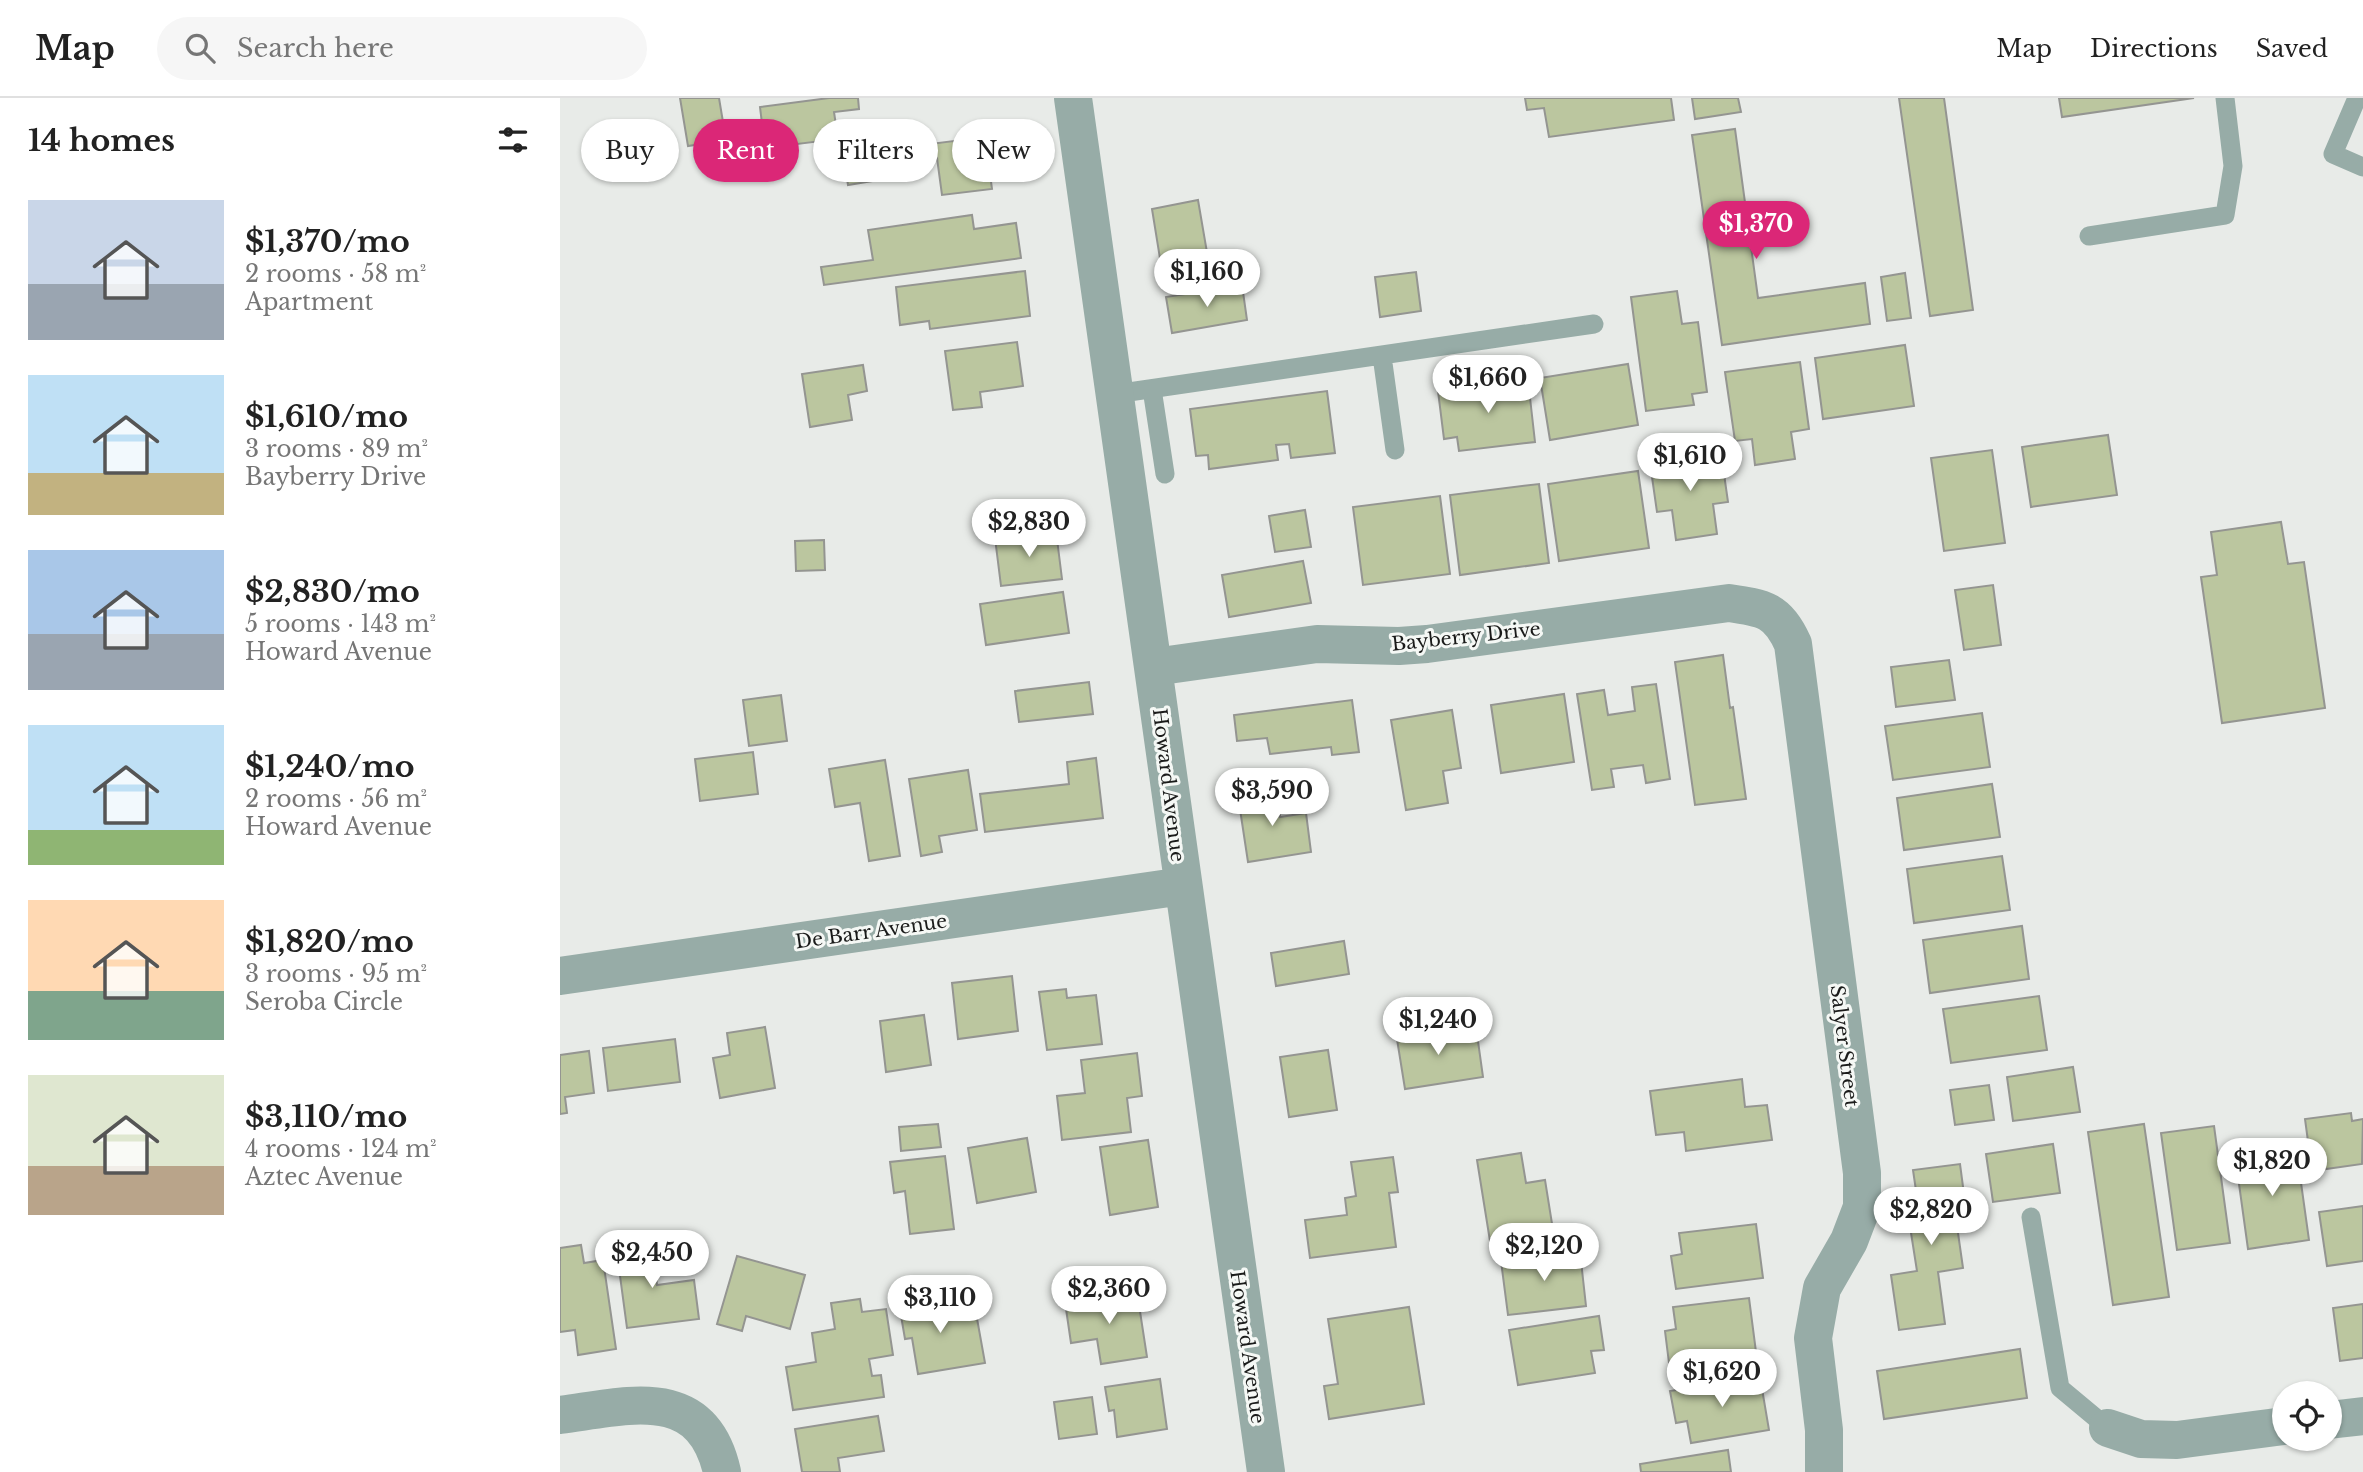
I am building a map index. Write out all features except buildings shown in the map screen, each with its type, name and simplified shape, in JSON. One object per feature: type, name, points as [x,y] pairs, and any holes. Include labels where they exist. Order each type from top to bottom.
[{"type":"street","name":"Howard Avenue","points":[[1073,98],[1266,1472]]},
{"type":"street","name":"Bayberry Drive","points":[[1154,667],[1317,644],[1427,644],[1715,604],[1750,606],[1777,615]]},
{"type":"street","name":"Salyer Street","points":[[1777,615],[1786,626],[1793,644],[1862,1173],[1862,1207],[1849,1241],[1822,1288],[1813,1338],[1824,1430],[1824,1472]]},
{"type":"street","name":"De Barr Avenue","points":[[560,976],[1183,886]]},
{"type":"street","points":[[560,1415],[632,1405],[654,1405],[680,1412],[700,1424],[713,1443],[722,1472]]},
{"type":"street","points":[[2342,1418],[2363,1416]]},
{"type":"street","points":[[2108,1428],[2141,1439],[2177,1440],[2272,1428]]},
{"type":"lane","points":[[2089,236],[2225,215],[2233,166],[2225,98]]},
{"type":"lane","points":[[2357,98],[2333,154],[2363,167]]},
{"type":"lane","points":[[1115,394],[1594,324]]},
{"type":"lane","points":[[1381,356],[1395,450]]},
{"type":"lane","points":[[1152,389],[1165,474]]},
{"type":"lane","points":[[2031,1217],[2060,1388],[2108,1428]]}]
